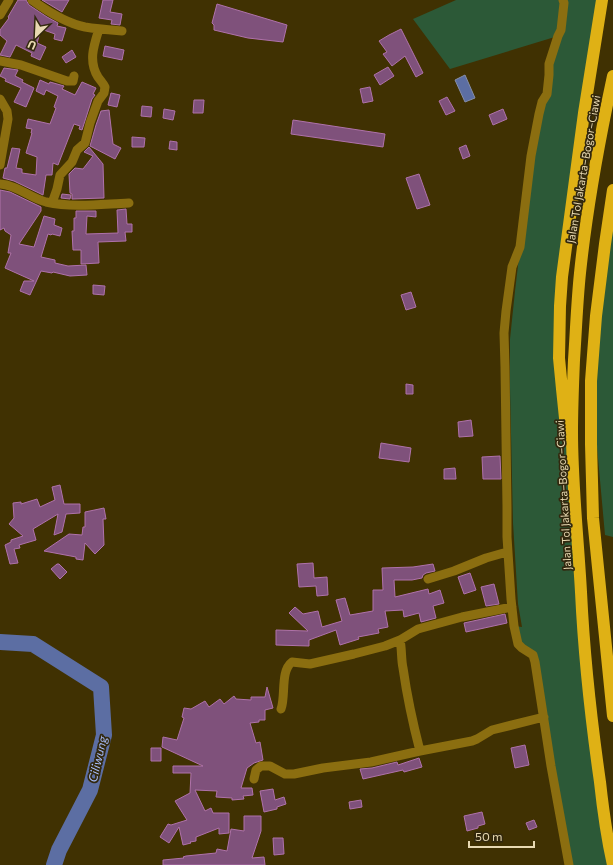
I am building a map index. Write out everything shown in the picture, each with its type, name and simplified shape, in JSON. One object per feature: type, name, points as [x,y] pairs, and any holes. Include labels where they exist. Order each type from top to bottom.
[{"type":"highway","points":[[573,486],[559,352],[560,306],[563,269],[584,113],[602,0]]},
{"type":"highway","name":"Jalan Tol Jakarta–Bogor–Ciawi","points":[[613,76],[591,187],[580,273],[572,404],[573,486],[582,622],[594,742],[608,841],[613,865]]},
{"type":"highway","points":[[613,190],[604,244],[591,381],[593,518],[613,716]]},
{"type":"street","points":[[0,15],[9,0]]},
{"type":"street","points":[[32,0],[66,20],[99,29],[122,31]]},
{"type":"street","points":[[564,0],[561,30],[549,64],[547,94],[542,102],[538,114],[531,156],[520,247],[512,267],[506,311],[504,344],[507,552],[514,626],[518,644],[534,657],[552,773],[569,865]]},
{"type":"street","points":[[52,203],[60,175],[72,162],[77,150],[85,143],[90,122],[98,101],[104,93],[105,87],[93,64],[93,49],[99,29]]},
{"type":"street","points":[[0,61],[21,65],[67,81],[73,81],[74,76]]},
{"type":"street","points":[[0,99],[7,111],[8,116],[0,165]]},
{"type":"street","points":[[0,184],[11,187],[37,199],[72,206],[129,203]]},
{"type":"street","points":[[428,579],[507,552]]},
{"type":"street","points":[[281,709],[283,703],[283,686],[286,672],[290,663],[296,662],[310,664],[354,654],[385,646],[400,640],[418,629],[462,617],[512,607]]},
{"type":"street","points":[[400,640],[404,676],[420,751]]},
{"type":"street","points":[[254,779],[256,770],[261,766],[270,766],[285,774],[294,774],[323,768],[371,762],[472,741],[492,730],[544,717]]},
{"type":"green space","points":[[456,0],[602,0],[560,306],[577,528],[613,865],[570,865],[535,662],[524,650],[514,626],[522,627],[518,604],[513,523],[510,339],[531,156],[558,36],[450,69],[413,19]]},
{"type":"green space","points":[[613,190],[613,537],[605,535],[591,381]]},
{"type":"water","points":[[465,75],[475,98],[465,102],[455,80]]},
{"type":"building","points":[[18,0],[26,0],[29,5],[58,23],[57,26],[66,28],[62,41],[54,39],[55,34],[41,29],[37,43],[46,47],[40,60],[31,56],[32,53],[16,45],[10,57],[0,55],[7,41],[0,35],[0,30],[9,18],[8,17]]},
{"type":"building","points":[[42,0],[69,0],[62,12]]},
{"type":"building","points":[[103,0],[113,0],[110,12],[122,14],[120,25],[111,24],[112,20],[99,18]]},
{"type":"building","points":[[217,4],[287,25],[283,42],[248,38],[214,30],[214,25],[212,23]]},
{"type":"building","points":[[401,29],[423,73],[416,77],[405,56],[392,66],[383,54],[387,52],[379,41]]},
{"type":"building","points":[[105,46],[124,50],[122,60],[103,56]]},
{"type":"building","points":[[72,50],[76,57],[66,63],[62,57]]},
{"type":"building","points":[[388,67],[394,76],[380,85],[374,75]]},
{"type":"building","points":[[4,68],[18,70],[15,76],[23,80],[22,82],[34,88],[26,107],[14,102],[21,88],[5,81],[6,79],[0,76]]},
{"type":"building","points":[[40,80],[49,84],[50,82],[64,86],[62,89],[75,95],[82,82],[96,88],[93,94],[95,95],[92,99],[82,130],[79,129],[80,126],[74,124],[58,165],[53,163],[52,175],[46,175],[43,195],[14,181],[3,178],[12,148],[20,149],[16,168],[22,169],[22,173],[36,175],[37,157],[26,153],[32,133],[32,129],[26,128],[28,119],[50,124],[56,108],[54,107],[58,96],[46,90],[44,95],[36,91]]},
{"type":"building","points":[[370,87],[373,101],[363,103],[360,89]]},
{"type":"building","points":[[111,93],[120,95],[117,107],[108,105]]},
{"type":"building","points":[[447,97],[455,111],[446,115],[439,101]]},
{"type":"building","points":[[194,100],[204,100],[203,113],[193,113]]},
{"type":"building","points":[[142,106],[152,107],[151,117],[141,116]]},
{"type":"building","points":[[164,109],[175,111],[173,120],[163,118]]},
{"type":"building","points":[[503,109],[507,119],[493,125],[489,115]]},
{"type":"building","points":[[109,110],[113,144],[121,148],[115,159],[90,146],[101,111]]},
{"type":"building","points":[[293,120],[385,134],[383,147],[291,134]]},
{"type":"building","points":[[132,137],[145,138],[144,147],[132,147]]},
{"type":"building","points":[[170,141],[177,142],[177,150],[169,149]]},
{"type":"building","points":[[466,145],[470,156],[463,159],[459,148]]},
{"type":"building","points":[[89,147],[103,164],[104,198],[72,199],[72,194],[70,193],[69,174],[75,168],[83,169],[93,156],[84,152]]},
{"type":"building","points":[[419,174],[430,205],[417,209],[406,178]]},
{"type":"building","points":[[0,190],[10,192],[41,207],[41,211],[19,244],[34,247],[44,216],[55,219],[54,225],[62,228],[60,236],[48,234],[41,257],[55,260],[55,263],[68,266],[86,265],[87,275],[70,276],[41,271],[30,295],[20,291],[24,281],[34,281],[5,268],[11,253],[8,253],[11,235],[5,231],[4,228],[0,230]]},
{"type":"building","points":[[62,194],[71,195],[70,199],[61,198]]},
{"type":"building","points":[[126,209],[127,224],[132,224],[132,232],[125,232],[126,241],[98,242],[99,263],[81,264],[81,250],[73,250],[72,231],[74,231],[74,218],[76,218],[76,211],[96,211],[96,217],[87,216],[86,234],[118,233],[117,210]]},
{"type":"building","points":[[93,285],[105,286],[104,295],[93,294]]},
{"type":"building","points":[[411,292],[416,307],[406,310],[401,295]]},
{"type":"building","points":[[406,384],[413,385],[413,394],[406,394]]},
{"type":"building","points":[[471,420],[473,436],[459,437],[458,422]]},
{"type":"building","points":[[381,443],[411,448],[409,462],[379,458]]},
{"type":"building","points":[[500,456],[501,479],[483,479],[482,457]]},
{"type":"building","points":[[455,468],[456,479],[444,479],[444,469]]},
{"type":"building","points":[[60,485],[64,504],[80,504],[80,513],[66,514],[62,532],[54,535],[58,514],[33,529],[36,540],[19,545],[20,548],[14,549],[18,563],[10,564],[5,545],[11,542],[11,540],[23,536],[9,524],[14,518],[13,503],[21,502],[21,504],[37,499],[40,507],[55,500],[52,487]]},
{"type":"building","points":[[104,508],[106,519],[103,519],[104,545],[95,554],[85,543],[83,560],[76,559],[76,557],[44,551],[69,534],[82,535],[83,527],[85,527],[85,512]]},
{"type":"building","points":[[313,563],[314,578],[327,577],[328,595],[317,596],[316,586],[299,587],[297,564]]},
{"type":"building","points":[[59,564],[67,572],[60,579],[51,569]]},
{"type":"building","points":[[433,564],[435,571],[426,573],[422,578],[412,580],[394,580],[395,597],[428,589],[429,594],[440,590],[444,603],[433,606],[436,618],[421,622],[419,613],[404,617],[403,610],[385,611],[388,627],[378,629],[379,633],[358,637],[359,639],[340,645],[336,630],[309,640],[309,646],[276,645],[276,630],[308,631],[289,613],[295,607],[303,614],[318,611],[322,627],[342,621],[336,600],[345,598],[350,615],[373,611],[373,590],[383,590],[382,568],[413,567]]},
{"type":"building","points":[[470,573],[476,590],[464,594],[458,577]]},
{"type":"building","points":[[494,584],[499,604],[486,606],[481,587]]},
{"type":"building","points":[[505,614],[507,623],[466,632],[464,623]]},
{"type":"building","points":[[267,687],[273,708],[265,710],[265,720],[250,723],[256,743],[260,742],[263,760],[254,763],[247,768],[241,788],[252,788],[253,795],[243,796],[244,799],[232,800],[232,798],[216,797],[217,791],[195,790],[205,811],[211,808],[213,813],[229,813],[229,833],[219,834],[219,828],[196,837],[196,841],[183,845],[179,827],[169,843],[160,837],[168,824],[171,825],[187,820],[175,801],[190,793],[191,773],[173,773],[173,766],[203,766],[162,747],[163,737],[177,740],[184,718],[182,717],[184,708],[191,709],[205,701],[209,707],[220,699],[224,704],[234,696],[236,699],[251,700],[251,697],[265,697]]},
{"type":"building","points":[[525,745],[529,765],[515,768],[511,748]]},
{"type":"building","points":[[151,748],[161,748],[161,761],[151,761]]},
{"type":"building","points":[[419,758],[422,767],[404,772],[403,770],[363,779],[360,769],[372,768],[397,762],[398,765]]},
{"type":"building","points":[[273,789],[275,800],[284,797],[286,804],[277,807],[277,809],[264,812],[260,791]]},
{"type":"building","points":[[361,800],[362,807],[350,809],[349,802]]},
{"type":"building","points":[[482,812],[485,824],[467,831],[464,816]]},
{"type":"building","points":[[244,816],[261,816],[261,831],[252,858],[264,857],[265,865],[163,865],[163,860],[216,853],[217,849],[227,851],[231,829],[244,831]]},
{"type":"building","points":[[534,820],[537,827],[529,830],[526,823]]},
{"type":"building","points":[[273,838],[283,838],[284,854],[274,855]]},
{"type":"waterway","name":"Ciliwung","points":[[0,642],[33,644],[101,687],[104,735],[90,790],[59,850],[54,865]]}]
